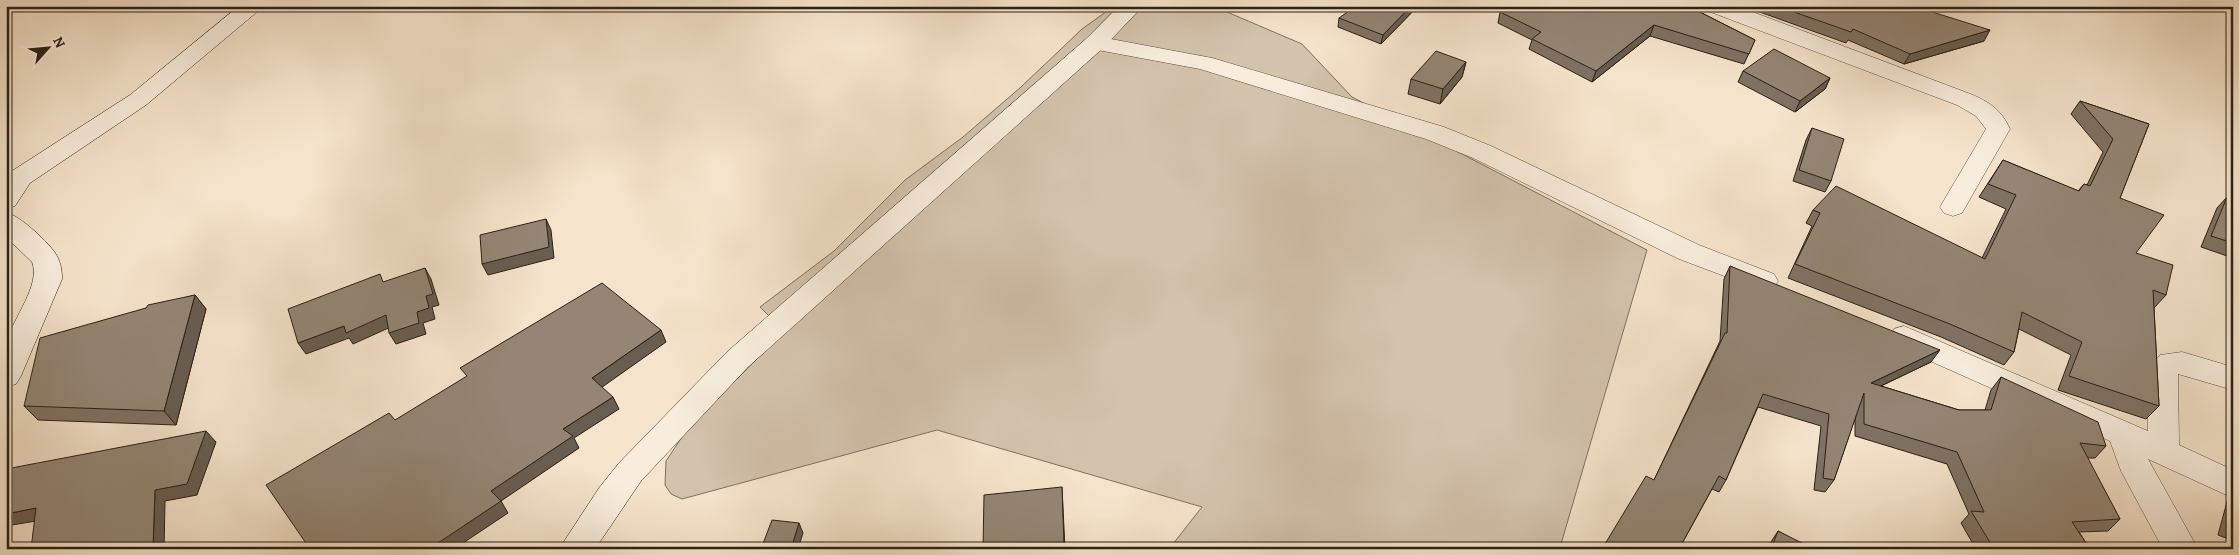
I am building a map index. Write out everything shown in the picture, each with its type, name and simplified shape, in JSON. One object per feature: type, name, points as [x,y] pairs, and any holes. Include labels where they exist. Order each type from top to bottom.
[{"type":"street","points":[[8,192],[21,177],[138,100],[253,6]]},
{"type":"street","points":[[576,549],[630,472],[738,359],[1095,43],[1132,6]]},
{"type":"street","points":[[1716,6],[1965,100],[1981,107],[1993,117],[1998,129],[1953,207]]},
{"type":"street","points":[[1095,43],[1204,63],[1435,133],[1482,152],[1689,252],[1782,288]]},
{"type":"street","points":[[6,221],[44,257],[48,267],[48,280],[6,376]]},
{"type":"street","points":[[1884,329],[2122,433],[2233,485]]},
{"type":"street","points":[[2163,452],[2163,370],[2170,363],[2182,363],[2233,379]]},
{"type":"street","points":[[2122,433],[2137,471],[2181,549]]},
{"type":"shaded area","points":[[1114,6],[1213,6],[1302,44],[1352,97],[1647,250],[1561,544],[1565,549],[1169,549],[1202,507],[937,430],[682,499],[671,494],[665,485],[666,461],[686,431],[784,331],[760,307],[834,251],[905,180],[963,137],[1021,87],[1082,29]]},
{"type":"building","points":[[1356,6],[1411,6],[1383,35],[1339,18]]},
{"type":"building","points":[[1508,6],[1688,6],[1755,40],[1749,54],[1654,25],[1596,71],[1532,39],[1541,32],[1500,12]]},
{"type":"building","points":[[1777,6],[1913,6],[1990,30],[1910,54],[1853,29],[1851,32]]},
{"type":"building","points":[[1774,49],[1830,78],[1800,101],[1743,71]]},
{"type":"building","points":[[1436,51],[1466,62],[1443,89],[1411,79]]},
{"type":"building","points":[[2080,101],[2149,124],[2120,198],[2164,215],[2136,253],[2173,265],[2166,295],[2153,290],[2159,406],[2069,376],[2082,342],[2022,312],[2014,352],[1950,324],[1795,264],[1820,213],[1813,210],[1836,186],[1985,259],[2016,195],[1988,184],[2003,160],[2079,191],[2084,184],[2090,186],[2113,139]]},
{"type":"building","points":[[1812,128],[1844,139],[1831,181],[1799,170]]},
{"type":"building","points":[[2227,197],[2233,199],[2233,243],[2211,236]]},
{"type":"building","points":[[546,219],[549,247],[482,264],[480,235]]},
{"type":"building","points":[[1730,266],[1940,350],[1871,383],[1959,410],[1991,410],[2001,377],[2098,422],[2106,446],[2080,443],[2120,519],[2072,522],[2090,549],[1994,549],[1971,511],[1984,512],[1957,452],[1864,424],[1864,393],[1834,480],[1823,478],[1829,414],[1763,394],[1726,480],[1719,476],[1679,549],[1613,549],[1605,544],[1646,476],[1654,480],[1725,333],[1727,333]]},
{"type":"building","points":[[425,268],[433,294],[426,296],[429,308],[417,312],[419,323],[389,333],[386,315],[346,333],[344,326],[298,343],[288,309],[380,274],[383,282]]},
{"type":"building","points":[[602,283],[661,330],[592,378],[613,397],[563,429],[573,436],[491,491],[501,501],[429,549],[310,549],[266,485],[389,413],[395,420],[467,376],[460,368]]},
{"type":"building","points":[[195,295],[164,411],[24,406],[40,338],[146,308],[148,305]]},
{"type":"building","points":[[206,431],[187,484],[155,490],[153,549],[31,549],[36,508],[6,514],[6,469]]},
{"type":"building","points":[[1062,487],[1064,544],[983,549],[984,495]]},
{"type":"building","points":[[772,520],[799,523],[791,549],[761,549]]},
{"type":"building","points":[[1778,531],[1810,547],[1810,549],[1771,549]]},
{"type":"building","points":[[658,544],[693,549],[656,549]]}]
